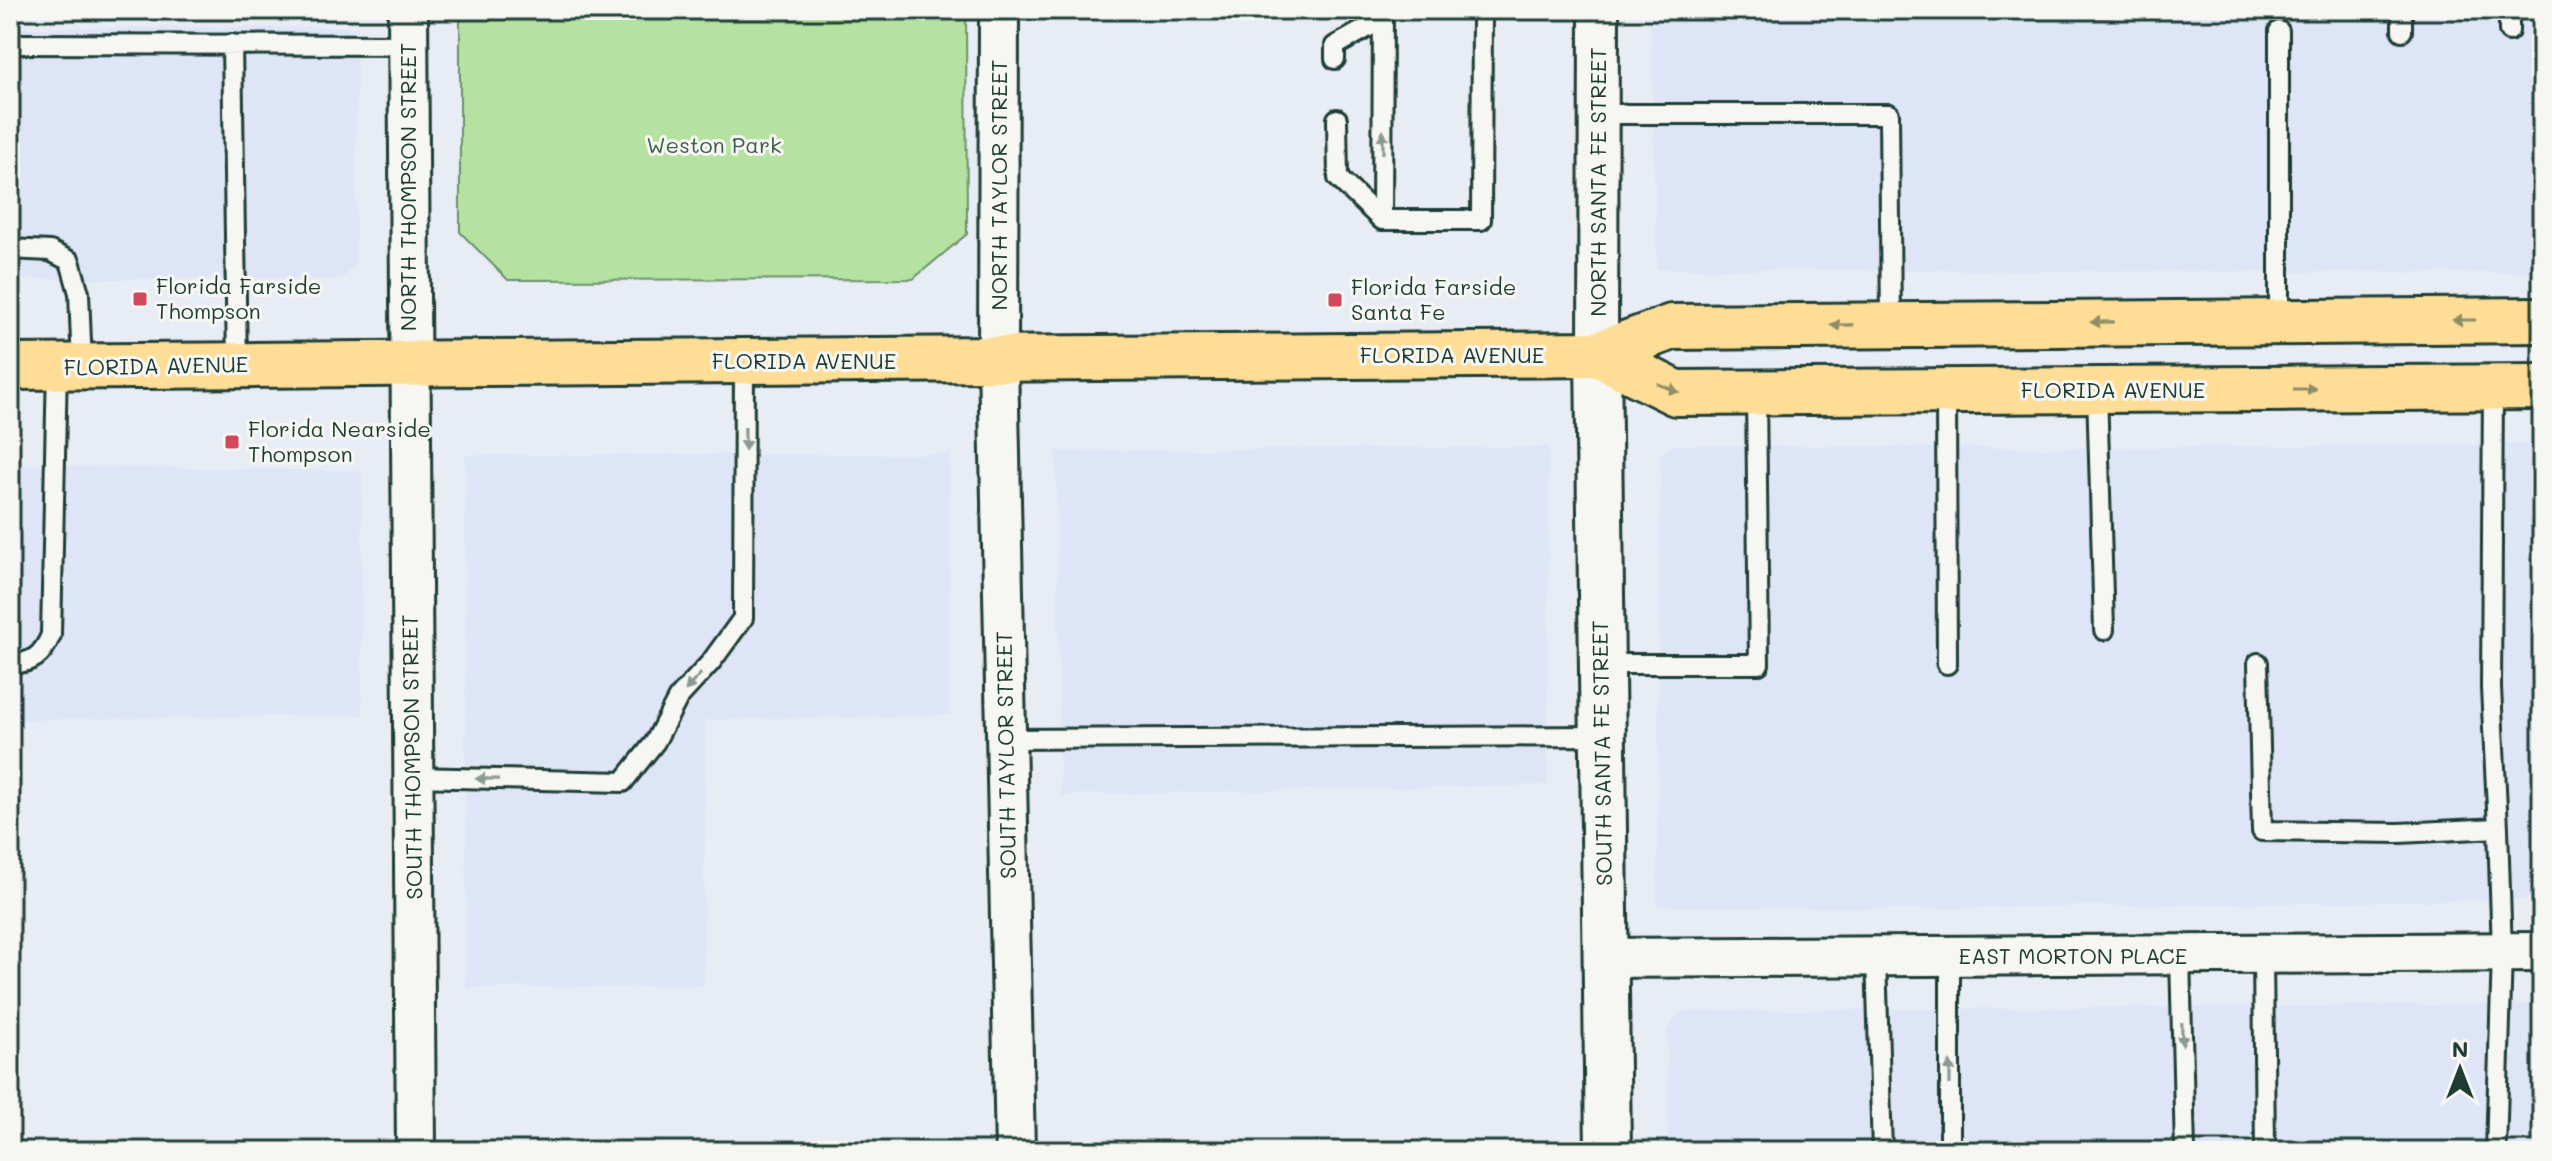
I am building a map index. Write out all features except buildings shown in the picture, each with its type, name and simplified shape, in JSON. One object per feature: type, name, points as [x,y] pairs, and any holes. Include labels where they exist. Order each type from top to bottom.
[{"type":"main road","name":"FLORIDA AVENUE","points":[[10,367],[1598,354],[1672,327],[2542,320]]},
{"type":"main road","name":"FLORIDA AVENUE","points":[[1598,354],[1676,393],[2542,387]]},
{"type":"street","name":"NORTH TAYLOR STREET","points":[[998,360],[999,10]]},
{"type":"street","name":"NORTH SANTA FE STREET","points":[[1598,354],[1599,10]]},
{"type":"street","name":"NORTH THOMPSON STREET","points":[[408,28],[408,363]]},
{"type":"street","name":"SOUTH SANTA FE STREET","points":[[1598,354],[1608,1151]]},
{"type":"street","name":"SOUTH TAYLOR STREET","points":[[998,360],[1015,1151]]},
{"type":"street","name":"SOUTH THOMPSON STREET","points":[[408,363],[416,1151]]},
{"type":"street","name":"EAST MORTON PLACE","points":[[1604,958],[2542,952]]},
{"type":"lane","points":[[1337,119],[1338,178],[1382,220],[1481,220],[1482,10]]},
{"type":"lane","points":[[2402,10],[2402,31]]},
{"type":"lane","points":[[2509,10],[2509,31]]},
{"type":"lane","points":[[1382,220],[1383,15]]},
{"type":"lane","points":[[1335,59],[1335,46],[1383,15]]},
{"type":"lane","points":[[10,44],[232,44],[408,28]]},
{"type":"lane","points":[[2279,31],[2279,321]]},
{"type":"lane","points":[[232,44],[237,365]]},
{"type":"lane","points":[[1599,114],[1889,114],[1891,325]]},
{"type":"lane","points":[[10,249],[50,251],[70,261],[79,293],[70,366],[51,635],[43,654],[27,663],[10,664]]},
{"type":"lane","points":[[413,777],[623,782],[647,752],[678,698],[711,662],[743,618],[744,361]]},
{"type":"lane","points":[[2493,388],[2491,688],[2502,953],[2496,1151]]},
{"type":"lane","points":[[2097,390],[2104,630]]},
{"type":"lane","points":[[1946,391],[1947,664]]},
{"type":"lane","points":[[1600,664],[1759,664],[1756,392]]},
{"type":"lane","points":[[2258,663],[2262,831],[2399,833],[2498,828]]},
{"type":"lane","points":[[1006,739],[1601,736]]},
{"type":"lane","points":[[2263,955],[2265,1151]]},
{"type":"lane","points":[[1950,956],[1950,1151]]},
{"type":"lane","points":[[2180,956],[2185,1151]]},
{"type":"lane","points":[[1876,957],[1882,1151]]},
{"type":"shaded area","points":[[1650,10],[2542,10],[2542,273],[1657,269]]},
{"type":"shaded area","points":[[357,27],[356,262],[346,275],[333,279],[10,279],[10,28]]},
{"type":"shaded area","points":[[2542,444],[2542,899],[1908,909],[1657,906],[1660,454],[1673,445],[2052,448]]},
{"type":"shaded area","points":[[1549,447],[1548,785],[1060,795],[1056,451]]},
{"type":"shaded area","points":[[950,454],[950,715],[705,720],[704,986],[466,988],[465,455]]},
{"type":"shaded area","points":[[10,465],[362,471],[362,715],[10,720]]},
{"type":"shaded area","points":[[2542,1004],[2542,1151],[1668,1151],[1667,1031],[1684,1011]]},
{"type":"green space","name":"Weston Park","points":[[460,10],[966,10],[967,234],[913,279],[508,280],[460,232]]},
{"type":"place","name":"Florida Farside Thompson","points":[[140,299]]},
{"type":"place","name":"Florida Farside Santa Fe","points":[[1335,300]]},
{"type":"place","name":"Florida Nearside Thompson","points":[[232,442]]}]
